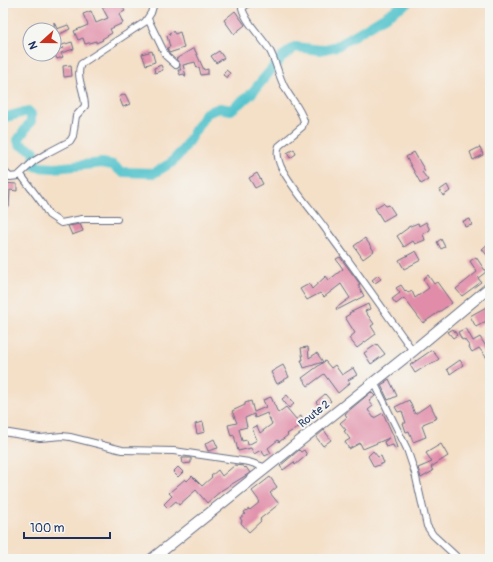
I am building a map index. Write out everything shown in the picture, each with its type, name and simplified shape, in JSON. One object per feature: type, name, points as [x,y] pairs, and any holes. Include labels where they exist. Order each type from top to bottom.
[{"type":"highway","name":"Route 2","points":[[152,559],[413,351],[490,287]]},
{"type":"street","points":[[3,170],[10,177],[21,175],[34,161],[65,144],[72,138],[76,116],[85,106],[78,71],[81,64],[148,19],[154,3]]},
{"type":"street","points":[[249,3],[244,6],[243,11],[274,58],[284,85],[300,109],[304,121],[302,127],[279,146],[277,156],[281,166],[287,177],[413,351]]},
{"type":"street","points":[[148,19],[166,56],[176,65]]},
{"type":"street","points":[[21,175],[49,215],[60,223],[82,219],[117,219]]},
{"type":"street","points":[[374,382],[407,449],[415,473],[427,526],[432,535],[459,559]]},
{"type":"street","points":[[3,432],[40,438],[62,436],[70,437],[122,450],[174,451],[249,462],[266,468]]},
{"type":"building","points":[[112,3],[120,3],[125,11],[119,14],[123,23],[110,29],[112,33],[96,43],[96,41],[85,44],[83,38],[78,40],[74,31],[88,25],[83,14],[91,11],[96,23],[108,18],[102,7]]},
{"type":"building","points":[[235,11],[245,25],[234,34],[224,20]]},
{"type":"building","points":[[68,25],[70,29],[62,33],[62,27]]},
{"type":"building","points":[[173,31],[175,34],[180,32],[184,48],[169,53],[167,48],[170,47],[167,36]]},
{"type":"building","points":[[72,42],[74,49],[62,53],[62,45]]},
{"type":"building","points":[[194,48],[204,70],[208,69],[208,74],[201,75],[199,67],[197,68],[195,62],[183,65],[186,76],[184,74],[180,75],[178,70],[181,70],[180,64],[176,59]]},
{"type":"building","points":[[152,51],[155,62],[146,65],[142,54]]},
{"type":"building","points":[[219,51],[224,58],[216,63],[211,56]]},
{"type":"building","points":[[71,65],[72,76],[64,77],[63,66]]},
{"type":"building","points":[[161,65],[163,70],[155,73],[154,68]]},
{"type":"building","points":[[226,70],[230,73],[227,78],[223,75]]},
{"type":"building","points":[[125,94],[130,104],[123,107],[119,97]]},
{"type":"building","points":[[480,147],[483,155],[473,160],[470,152]]},
{"type":"building","points":[[294,149],[296,154],[290,158],[287,153]]},
{"type":"building","points":[[414,152],[425,171],[422,172],[428,180],[421,184],[406,157]]},
{"type":"building","points":[[257,173],[263,184],[255,188],[249,178]]},
{"type":"building","points":[[3,183],[17,184],[17,191],[10,190],[9,207],[4,207]]},
{"type":"building","points":[[447,185],[450,191],[443,196],[440,190]]},
{"type":"building","points":[[383,203],[386,206],[389,205],[395,214],[383,221],[375,208]]},
{"type":"building","points":[[470,219],[472,225],[465,227],[463,221]]},
{"type":"building","points":[[426,222],[430,230],[423,234],[425,240],[415,244],[413,241],[404,247],[397,236],[408,227],[418,223],[419,226]]},
{"type":"building","points":[[80,224],[83,231],[72,235],[68,226]]},
{"type":"building","points":[[365,238],[374,251],[363,259],[354,246]]},
{"type":"building","points":[[441,239],[445,247],[441,249],[437,242]]},
{"type":"building","points":[[490,242],[490,259],[482,249]]},
{"type":"building","points":[[416,251],[421,260],[404,269],[399,260]]},
{"type":"building","points":[[340,257],[360,284],[358,285],[364,296],[337,310],[336,308],[350,298],[341,284],[324,297],[320,293],[307,300],[300,289],[309,284],[312,289],[326,276],[329,280],[343,269],[336,259]]},
{"type":"building","points":[[476,257],[486,272],[478,278],[481,282],[462,296],[456,289],[477,272],[470,261]]},
{"type":"building","points":[[378,275],[381,279],[375,283],[372,280]]},
{"type":"building","points":[[428,275],[434,284],[437,282],[452,303],[423,323],[404,298],[396,304],[392,299],[400,293],[396,288],[401,285],[408,293],[412,291],[415,298],[429,288],[423,279]]},
{"type":"building","points":[[368,304],[370,309],[365,311],[374,324],[371,326],[376,334],[357,348],[349,338],[355,333],[345,317],[350,314],[349,313]]},
{"type":"building","points":[[490,305],[490,319],[476,327],[470,316]]},
{"type":"building","points":[[466,328],[473,341],[480,337],[490,353],[490,362],[479,348],[472,352],[464,339],[462,340],[458,332]]},
{"type":"building","points":[[453,329],[457,335],[453,338],[448,332]]},
{"type":"building","points":[[377,344],[385,354],[371,364],[364,353]]},
{"type":"building","points":[[308,347],[309,358],[317,353],[323,362],[304,368],[301,360],[303,360],[301,348]]},
{"type":"building","points":[[432,350],[439,359],[415,373],[410,365]]},
{"type":"building","points":[[460,360],[463,365],[450,374],[447,369]]},
{"type":"building","points":[[325,361],[331,368],[335,365],[342,375],[353,368],[357,375],[348,380],[350,383],[338,393],[324,374],[308,386],[302,378]]},
{"type":"building","points":[[283,365],[289,377],[277,384],[271,372]]},
{"type":"building","points":[[389,379],[397,396],[388,400],[381,385]]},
{"type":"building","points":[[371,392],[375,396],[369,401],[373,406],[368,410],[374,418],[383,413],[393,435],[397,448],[395,449],[393,445],[386,447],[384,442],[389,438],[363,449],[360,443],[349,449],[345,442],[350,439],[344,431],[346,430],[340,423],[347,417],[345,414]]},
{"type":"building","points":[[325,394],[331,401],[322,409],[316,402]]},
{"type":"building","points":[[287,395],[294,404],[289,408],[282,399]]},
{"type":"building","points":[[271,397],[278,413],[286,407],[296,419],[301,416],[305,423],[268,448],[271,453],[265,456],[261,450],[254,454],[251,448],[238,451],[234,435],[231,436],[228,425],[237,423],[232,411],[251,401],[254,412],[266,407],[263,400]],"holes":[[[267,413],[272,424],[260,433],[257,426],[252,428],[257,440],[248,445],[247,440],[242,441],[239,429],[247,427],[245,418],[254,414],[255,418]]]},
{"type":"building","points":[[409,400],[415,414],[430,404],[437,418],[423,424],[422,426],[426,437],[413,442],[409,431],[406,432],[403,423],[406,423],[402,411],[398,412],[395,407]]},
{"type":"building","points":[[203,422],[205,432],[197,434],[195,424]]},
{"type":"building","points":[[324,430],[331,440],[323,446],[316,437]]},
{"type":"building","points":[[214,439],[218,448],[208,451],[205,444]]},
{"type":"building","points":[[441,444],[448,456],[431,467],[433,471],[421,478],[418,468],[432,462],[426,453]]},
{"type":"building","points":[[299,450],[301,452],[304,450],[307,455],[295,465],[294,462],[283,470],[280,466]]},
{"type":"building","points":[[373,451],[378,457],[381,456],[384,463],[374,467],[368,456]]},
{"type":"building","points":[[182,458],[191,458],[191,463],[183,464]]},
{"type":"building","points":[[235,465],[246,467],[250,473],[222,490],[207,503],[196,490],[179,505],[176,501],[168,508],[164,504],[172,496],[169,493],[185,479],[187,481],[192,476],[202,486],[218,470],[222,476]]},
{"type":"building","points":[[178,467],[183,472],[178,477],[173,472]]},
{"type":"building","points":[[270,477],[277,487],[270,493],[279,504],[260,519],[261,521],[249,532],[241,523],[242,521],[240,518],[245,514],[244,512],[249,509],[250,510],[260,502],[252,491]]},
{"type":"waterway","points":[[3,118],[28,111],[31,114],[31,121],[18,140],[19,144],[34,151],[34,165],[38,167],[55,168],[102,163],[113,165],[122,172],[154,173],[171,163],[182,151],[206,113],[220,108],[231,110],[250,95],[282,57],[295,47],[321,50],[337,46],[407,3]]}]
